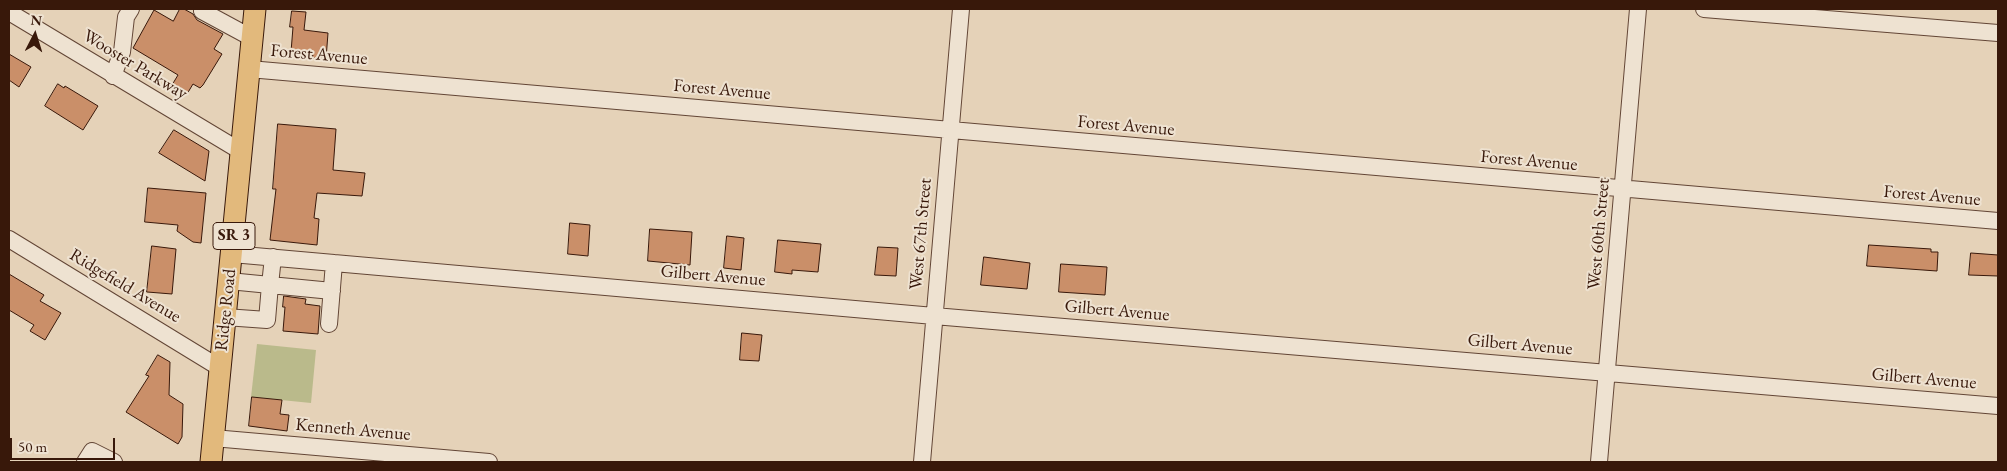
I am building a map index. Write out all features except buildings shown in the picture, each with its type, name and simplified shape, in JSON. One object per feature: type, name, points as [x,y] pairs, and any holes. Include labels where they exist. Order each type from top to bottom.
[{"type":"main road","name":"Ridge Road","points":[[211,462],[255,9]]},
{"type":"street","points":[[113,76],[122,52],[126,17],[131,9]]},
{"type":"street","name":"West 67th Street","points":[[922,462],[961,9]]},
{"type":"street","name":"West 60th Street","points":[[1599,462],[1638,9]]},
{"type":"street","points":[[1704,9],[1998,33]]},
{"type":"street","points":[[202,11],[252,38]]},
{"type":"street","name":"Wooster Parkway","points":[[9,12],[242,152]]},
{"type":"street","name":"Forest Avenue","points":[[250,69],[1998,221]]},
{"type":"street","name":"Ridgefield Avenue","points":[[9,239],[220,368]]},
{"type":"street","name":"Gilbert Avenue","points":[[232,254],[934,316],[1998,406]]},
{"type":"street","points":[[225,317],[267,320],[272,257]]},
{"type":"street","points":[[329,324],[334,263]]},
{"type":"street","points":[[229,281],[332,291]]},
{"type":"street","name":"Kenneth Avenue","points":[[213,438],[331,455],[490,462]]},
{"type":"street","points":[[85,462],[92,450],[114,462]]},
{"type":"green space","points":[[257,344],[316,350],[311,403],[251,397]]}]
